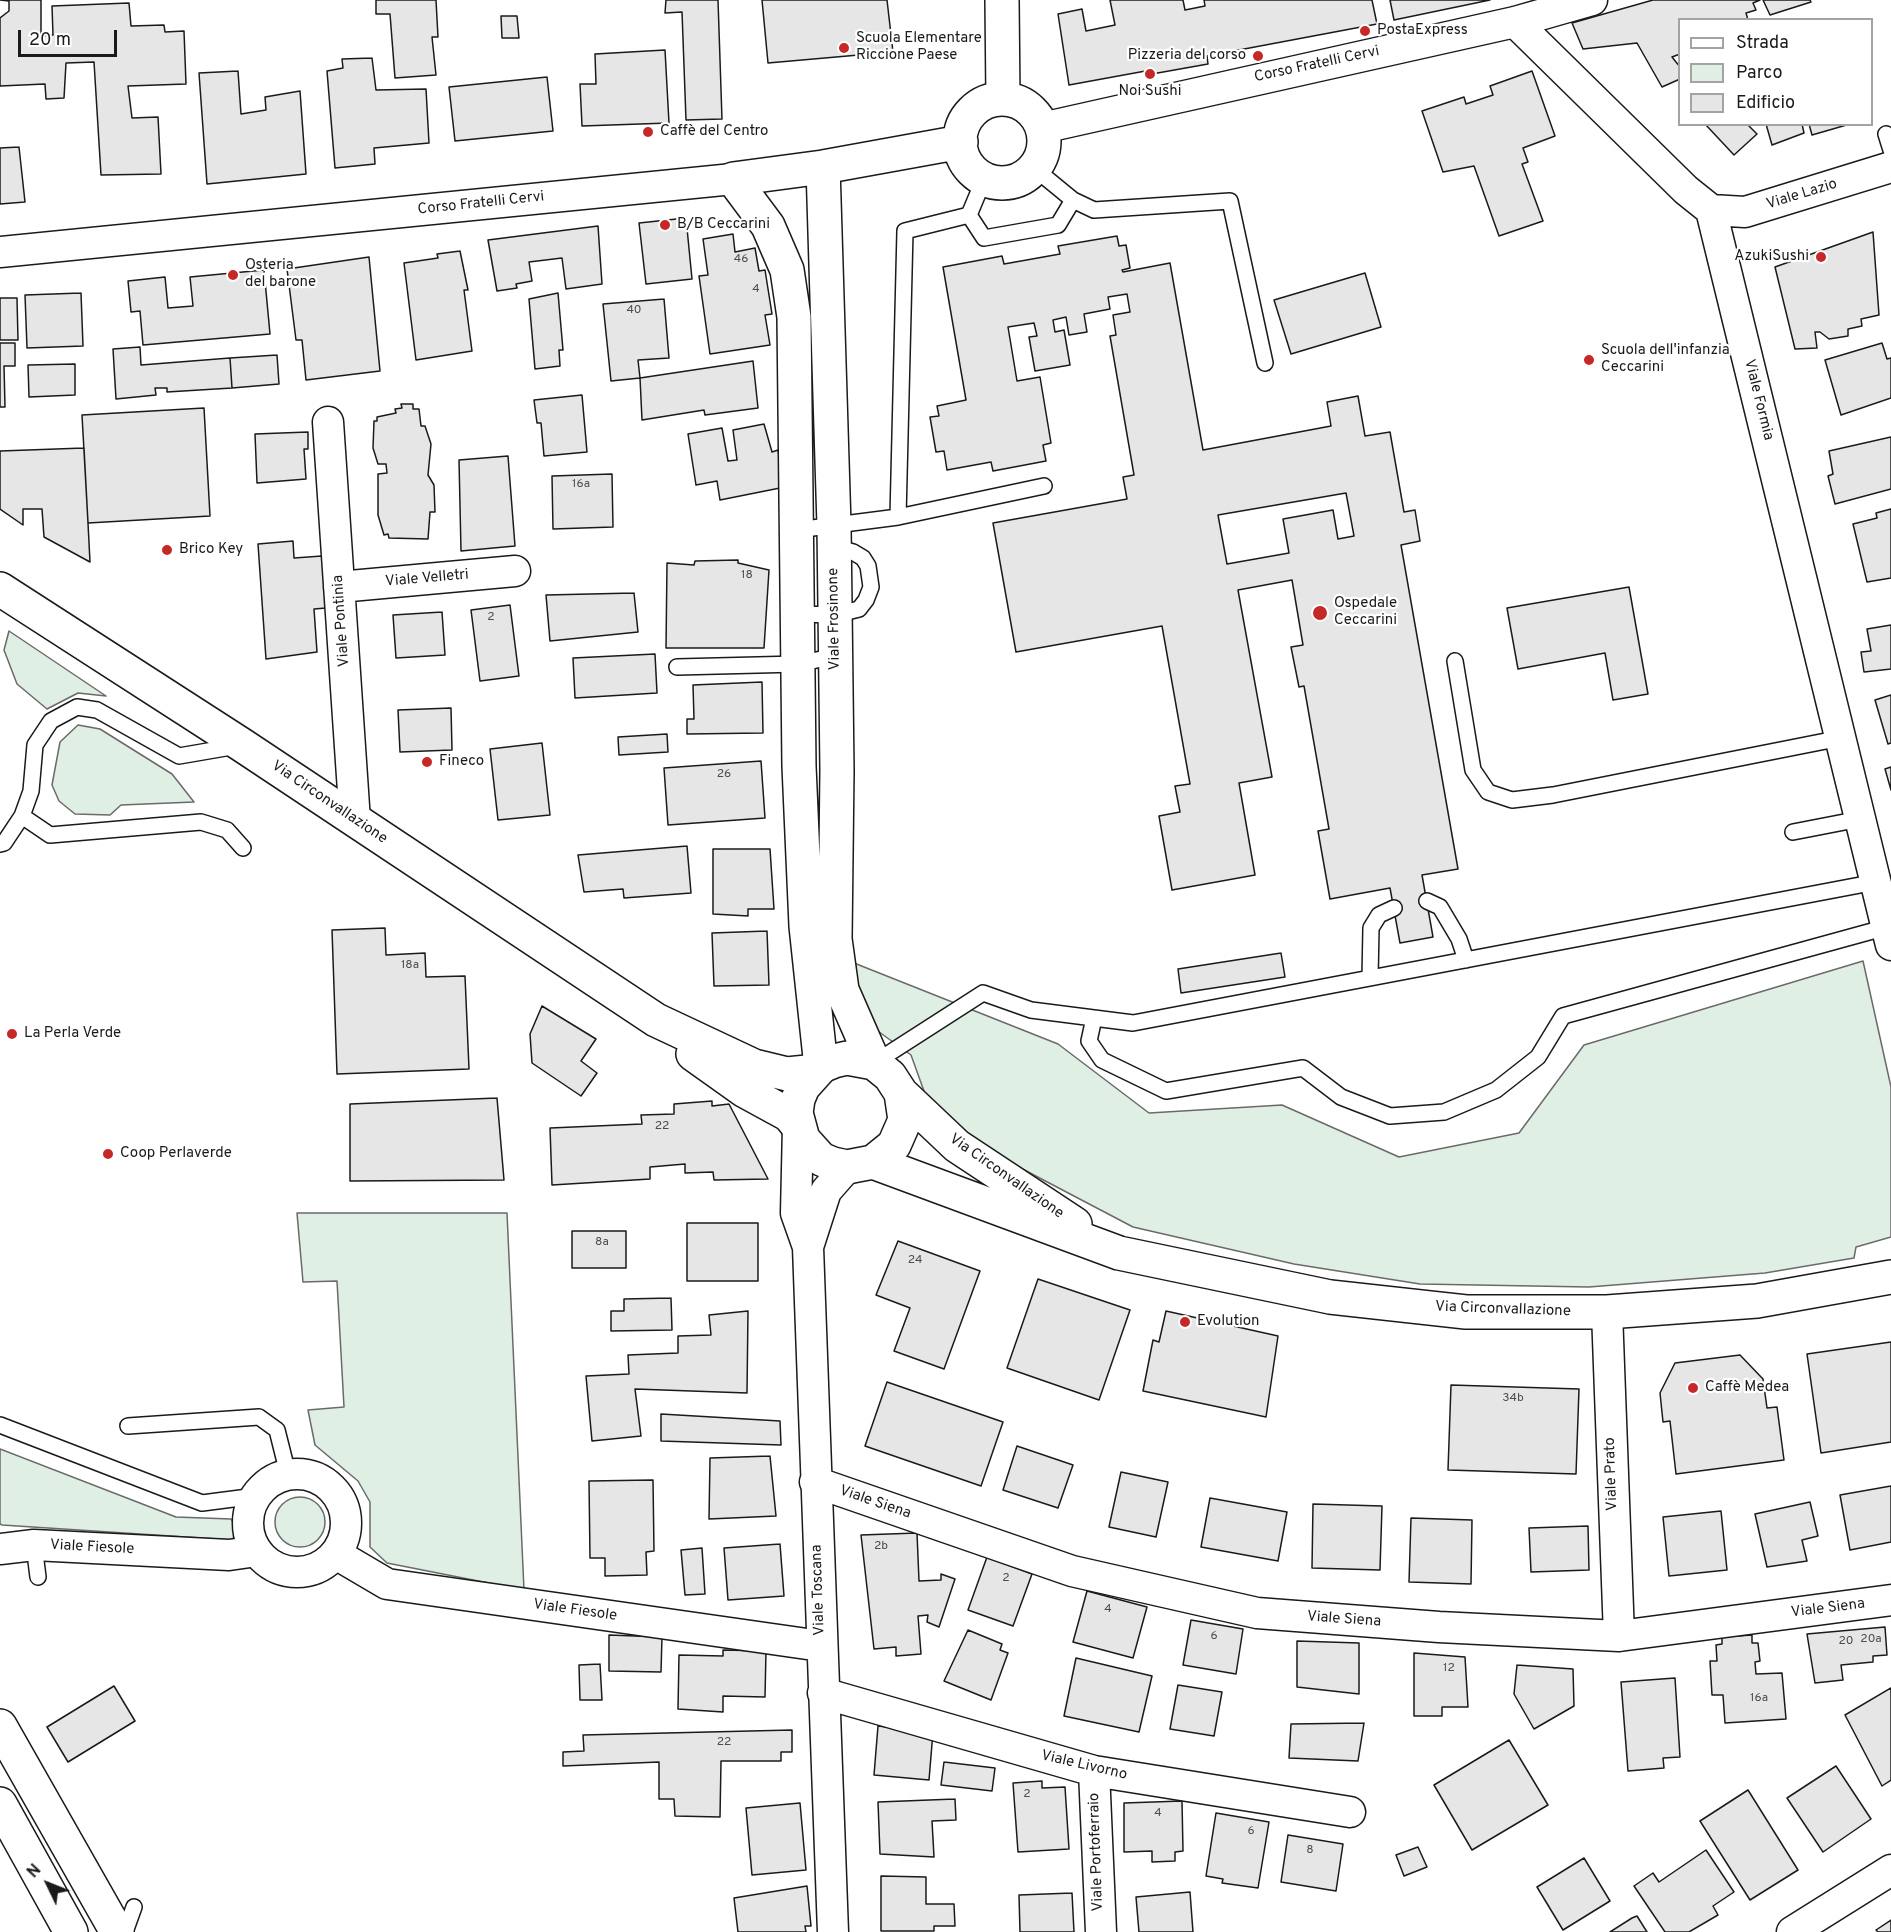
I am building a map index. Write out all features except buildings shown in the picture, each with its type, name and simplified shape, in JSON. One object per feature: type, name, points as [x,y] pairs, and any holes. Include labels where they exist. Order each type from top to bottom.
[{"type":"main road","points":[[1002,0],[1003,99]]},
{"type":"main road","points":[[1003,99],[1028,108],[1042,128],[1044,141],[1042,156],[1034,168],[1011,182],[997,183],[984,179],[967,164],[961,142],[968,117],[978,107],[1003,99]]},
{"type":"main road","name":"Corso Fratelli Cervi","points":[[733,179],[823,167],[961,142]]},
{"type":"main road","name":"Viale Frosinone","points":[[823,167],[834,537],[837,770],[835,939],[842,990],[874,1064]]},
{"type":"main road","points":[[733,179],[768,226],[787,270],[794,317],[799,766],[806,926],[821,1067],[811,1076],[798,1099],[798,1126]]},
{"type":"main road","name":"Via Circonvallazione","points":[[0,589],[242,745],[656,1020],[754,1066],[787,1074],[848,1059],[874,1064],[891,1076],[901,1093],[957,1146],[1119,1253]]},
{"type":"main road","name":"Via Circonvallazione","points":[[656,1020],[702,1062],[745,1091],[789,1115],[798,1126],[803,1139],[821,1159],[860,1165],[1119,1253],[1330,1297],[1466,1312],[1607,1312],[1757,1301],[1891,1277]]},
{"type":"main road","points":[[860,1165],[894,1145],[901,1133],[904,1120],[901,1093]]},
{"type":"main road","points":[[0,1726],[126,1920]]},
{"type":"main road","points":[[0,1804],[72,1932]]},
{"type":"street","name":"Corso Fratelli Cervi","points":[[1042,128],[1515,22],[1543,7],[1592,0]]},
{"type":"street","points":[[1515,22],[1686,190],[1711,210]]},
{"type":"street","name":"Viale Lazio","points":[[1711,210],[1745,212],[1891,168]]},
{"type":"street","name":"Corso Fratelli Cervi","points":[[0,252],[733,179]]},
{"type":"street","name":"Viale Formia","points":[[1711,210],[1860,819],[1879,862],[1889,936]]},
{"type":"street","name":"Viale Pontinia","points":[[328,422],[355,821]]},
{"type":"street","name":"Viale Velletri","points":[[339,587],[515,571]]},
{"type":"street","name":"Viale Toscana","points":[[798,1126],[796,1213],[808,1247],[833,1932]]},
{"type":"street","name":"Viale Toscana","points":[[808,1247],[826,1191],[860,1165]]},
{"type":"street","name":"Viale Prato","points":[[1607,1312],[1619,1636]]},
{"type":"street","points":[[288,1474],[306,1474],[322,1480],[335,1490],[344,1505],[347,1522],[345,1539],[336,1554],[325,1564],[311,1571],[296,1573],[281,1570],[267,1563],[256,1551],[250,1538],[248,1523],[250,1509],[256,1496],[265,1485],[288,1474]]},
{"type":"street","name":"Viale Siena","points":[[815,1482],[1072,1571],[1257,1613],[1439,1627],[1619,1636],[1891,1599]]},
{"type":"street","name":"Viale Fiesole","points":[[0,1549],[34,1545],[229,1555],[256,1551]]},
{"type":"street","name":"Viale Fiesole","points":[[336,1554],[387,1584],[821,1646]]},
{"type":"street","name":"Viale Livorno","points":[[823,1693],[1094,1771],[1350,1812]]},
{"type":"street","name":"Viale Portoferraio","points":[[1094,1771],[1101,1932]]},
{"type":"street","points":[[1791,1932],[1891,1870]]},
{"type":"lane","points":[[1886,134],[1891,150]]},
{"type":"lane","points":[[1034,168],[1073,200],[1094,210],[1230,201],[1265,363]]},
{"type":"lane","points":[[969,215],[984,179]]},
{"type":"lane","points":[[969,215],[984,238],[1058,225],[1073,200]]},
{"type":"lane","points":[[898,517],[905,231],[969,215]]},
{"type":"lane","points":[[796,530],[834,537],[898,517],[1044,486]]},
{"type":"lane","points":[[798,614],[835,615]]},
{"type":"lane","points":[[677,667],[798,664],[835,656]]},
{"type":"lane","points":[[1455,661],[1473,770],[1488,792],[1512,800],[1553,795],[1840,738]]},
{"type":"lane","points":[[0,844],[4,843],[21,816],[31,792],[35,745],[51,721],[76,706],[97,710],[179,756],[242,745]]},
{"type":"lane","points":[[799,766],[837,770]]},
{"type":"lane","points":[[21,816],[50,835],[201,822],[227,830],[243,848]]},
{"type":"lane","points":[[1793,832],[1860,819]]},
{"type":"lane","points":[[874,1064],[983,993],[1031,1010],[1133,1023],[1466,960],[1879,862]]},
{"type":"lane","points":[[1427,901],[1440,907],[1459,939],[1466,960]]},
{"type":"lane","points":[[1370,978],[1371,928],[1379,915],[1394,908]]},
{"type":"lane","points":[[1094,1018],[1089,1041],[1102,1060],[1166,1091],[1303,1068],[1341,1097],[1390,1116],[1444,1112],[1496,1090],[1538,1057],[1563,1016],[1889,936]]},
{"type":"lane","points":[[128,1426],[260,1417],[276,1430],[288,1474]]},
{"type":"lane","points":[[0,1425],[202,1503],[256,1496]]},
{"type":"lane","points":[[34,1545],[38,1577]]},
{"type":"lane","points":[[125,1932],[126,1920]]},
{"type":"green space","points":[[9,631],[106,696],[78,693],[47,709],[17,684],[4,650]]},
{"type":"green space","points":[[78,725],[100,729],[172,774],[194,802],[121,805],[110,815],[75,814],[59,801],[52,785],[60,742]]},
{"type":"green space","points":[[1863,961],[1891,1087],[1891,1237],[1856,1247],[1854,1258],[1765,1273],[1589,1287],[1420,1284],[1294,1264],[1133,1227],[952,1132],[929,1105],[911,1055],[875,1029],[854,986],[854,963],[1058,1044],[1149,1113],[1282,1105],[1399,1157],[1519,1133],[1584,1045]]},
{"type":"green space","points":[[297,1213],[507,1213],[524,1590],[387,1563],[370,1547],[370,1502],[358,1481],[315,1445],[308,1410],[344,1407],[337,1281],[303,1282]]},
{"type":"green space","points":[[0,1449],[176,1517],[231,1519],[238,1530],[232,1540],[2,1525],[0,1524]]},
{"type":"green space","points":[[300,1497],[318,1504],[325,1522],[318,1540],[300,1547],[282,1540],[275,1522],[282,1504]]},
{"type":"place","name":"PostaExpress","points":[[1365,31]]},
{"type":"place","name":"Scuola Elementare Riccione Paese","points":[[844,48]]},
{"type":"place","name":"Pizzeria del corso","points":[[1258,56]]},
{"type":"place","name":"Noi Sushi","points":[[1150,74]]},
{"type":"place","name":"Caffè del Centro","points":[[648,132]]},
{"type":"place","name":"B/B Ceccarini","points":[[665,225]]},
{"type":"place","name":"AzukiSushi","points":[[1821,257]]},
{"type":"place","name":"Osteria del barone","points":[[233,275]]},
{"type":"place","name":"Scuola dell'infanzia Ceccarini","points":[[1589,360]]},
{"type":"place","name":"Brico Key","points":[[167,550]]},
{"type":"place","name":"Ospedale Ceccarini","points":[[1320,613]]},
{"type":"place","name":"Fineco","points":[[427,762]]},
{"type":"place","name":"La Perla Verde","points":[[12,1034]]},
{"type":"place","name":"Coop Perlaverde","points":[[108,1154]]},
{"type":"place","name":"Evolution","points":[[1185,1322]]},
{"type":"place","name":"Caffè Medea","points":[[1693,1388]]}]
